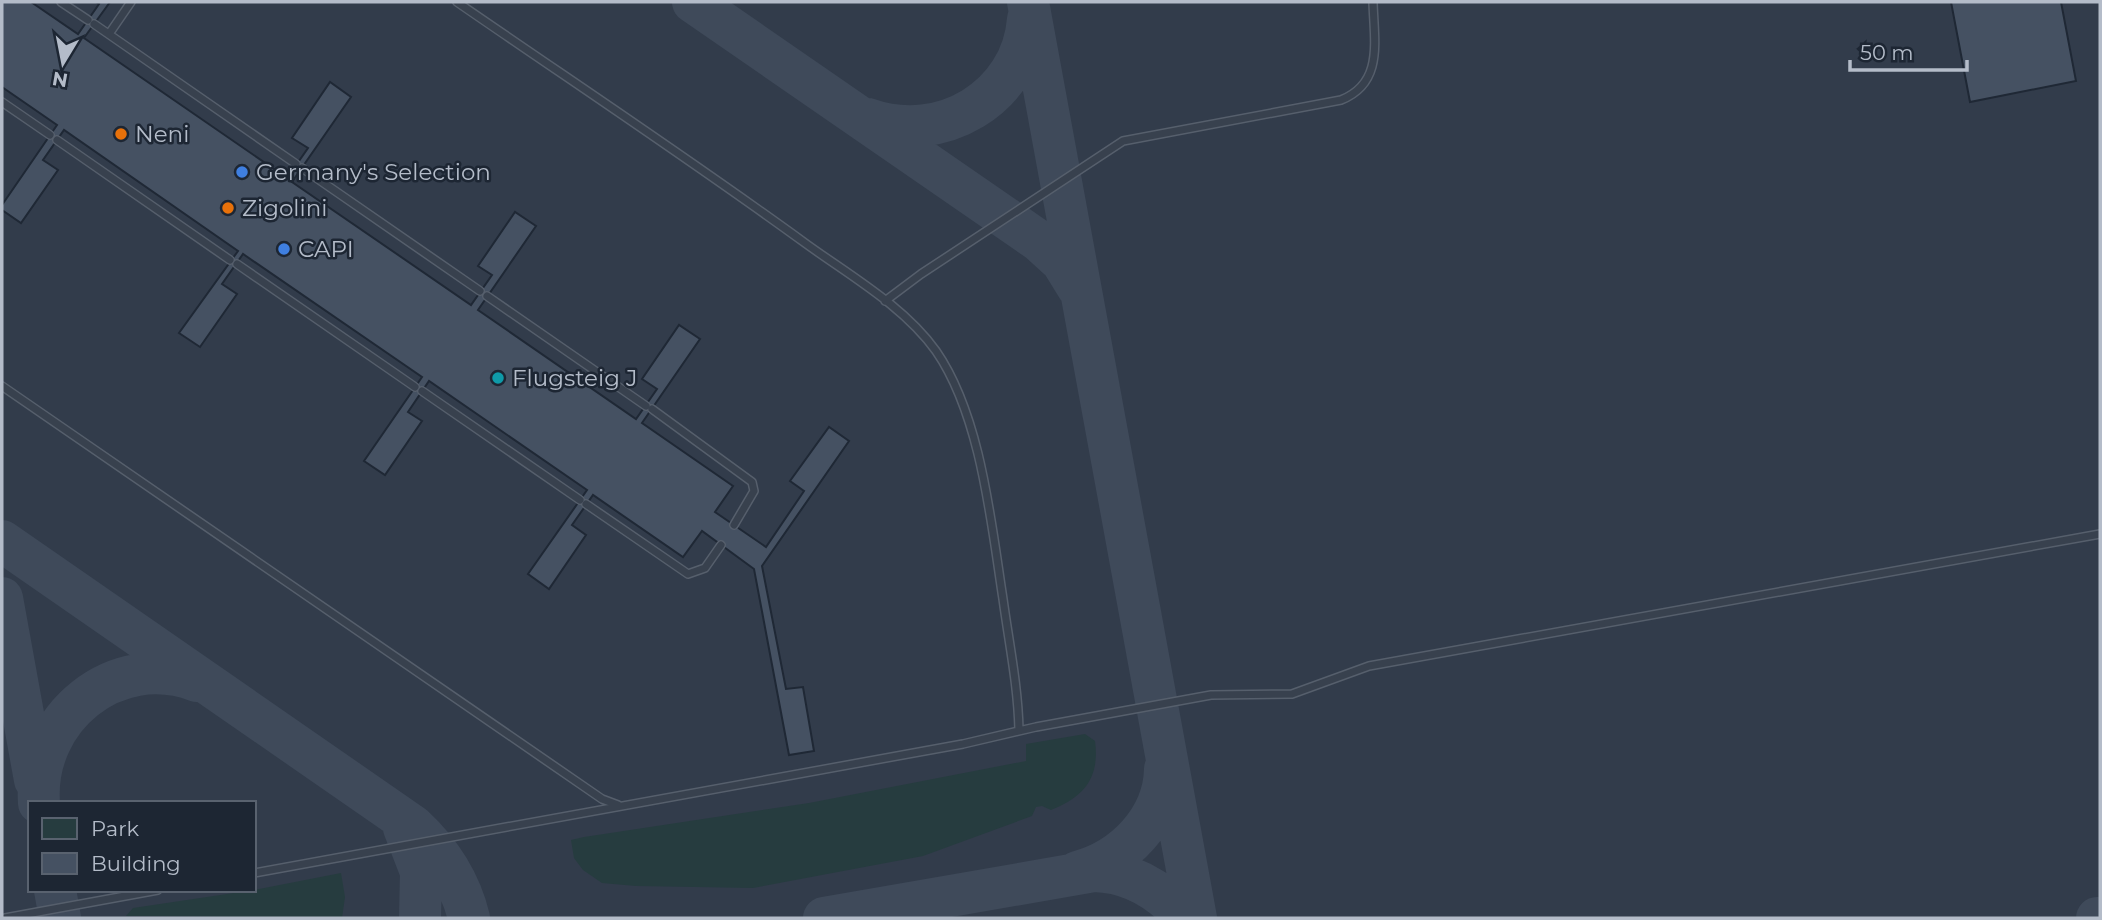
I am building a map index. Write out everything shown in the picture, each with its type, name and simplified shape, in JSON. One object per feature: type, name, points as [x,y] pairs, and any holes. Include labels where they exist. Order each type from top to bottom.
[{"type":"lane","points":[[61,2],[649,407],[752,482],[754,491],[734,525]]},
{"type":"lane","points":[[109,34],[131,2]]},
{"type":"lane","points":[[457,2],[780,225],[885,301],[935,349],[951,376],[967,415],[999,576],[1018,702],[1019,730]]},
{"type":"lane","points":[[885,301],[921,274],[1123,141],[1341,100],[1354,95],[1372,72],[1373,2]]},
{"type":"lane","points":[[2,102],[688,574],[705,569],[721,545]]},
{"type":"lane","points":[[2,386],[602,799],[629,805]]},
{"type":"lane","points":[[256,873],[1229,692],[1292,694],[1369,666],[2100,534]]},
{"type":"lane","points":[[5,918],[147,892]]},
{"type":"shaded area","points":[[2,2],[2100,2],[2100,918],[2,918]]},
{"type":"green space","points":[[1085,734],[1095,741],[1095,766],[1087,784],[1072,799],[1051,810],[1042,806],[1036,807],[1032,816],[923,856],[753,888],[602,883],[583,870],[574,858],[571,840],[809,803],[1026,761],[1026,744]]},
{"type":"green space","points":[[341,873],[345,897],[342,918],[126,916],[133,908],[256,892],[256,890]]},
{"type":"building","name":"Flugsteig J","points":[[2,2],[31,2],[78,34],[99,4],[96,2],[110,2],[84,38],[287,178],[308,148],[292,138],[330,82],[351,97],[292,182],[471,305],[492,275],[478,266],[515,212],[536,226],[478,310],[636,419],[657,389],[642,379],[679,325],[700,339],[642,423],[733,486],[715,512],[766,547],[804,491],[790,481],[829,427],[849,441],[762,566],[786,689],[803,687],[814,751],[789,755],[754,569],[702,531],[683,557],[593,495],[572,525],[586,535],[549,589],[528,574],[587,490],[429,381],[408,412],[422,421],[385,475],[364,461],[422,377],[243,254],[222,284],[237,294],[200,347],[179,333],[238,251],[64,130],[43,160],[58,170],[21,223],[2,210],[2,205],[57,125],[2,87]]},
{"type":"building","points":[[1951,2],[2061,2],[2076,81],[1970,102]]},
{"type":"taxiway","points":[[693,2],[1039,241],[1062,262],[1078,288]]},
{"type":"taxiway","points":[[1028,2],[1196,918]]},
{"type":"taxiway","points":[[868,119],[896,125],[923,125],[949,120],[973,108],[994,92],[1011,72],[1022,47],[1028,19]]},
{"type":"taxiway","points":[[2,541],[413,826],[432,846],[455,879],[469,918]]},
{"type":"taxiway","points":[[2,598],[35,780]]},
{"type":"taxiway","points":[[39,801],[41,772],[50,744],[65,719],[85,698],[109,684],[137,675],[166,674],[197,681]]},
{"type":"taxiway","points":[[1077,872],[1110,858],[1138,835],[1157,805],[1165,769]]},
{"type":"taxiway","points":[[404,828],[421,872],[420,918]]},
{"type":"taxiway","points":[[824,918],[1094,871],[1120,875],[1144,884],[1166,899],[1185,918]]},
{"type":"taxiway","points":[[55,892],[60,918]]},
{"type":"place","name":"Neni","points":[[121,134]]},
{"type":"place","name":"Germany's Selection","points":[[242,172]]},
{"type":"place","name":"Zigolini","points":[[228,208]]},
{"type":"place","name":"CAPI","points":[[284,249]]},
{"type":"place","name":"Flugsteig J","points":[[498,378]]}]
